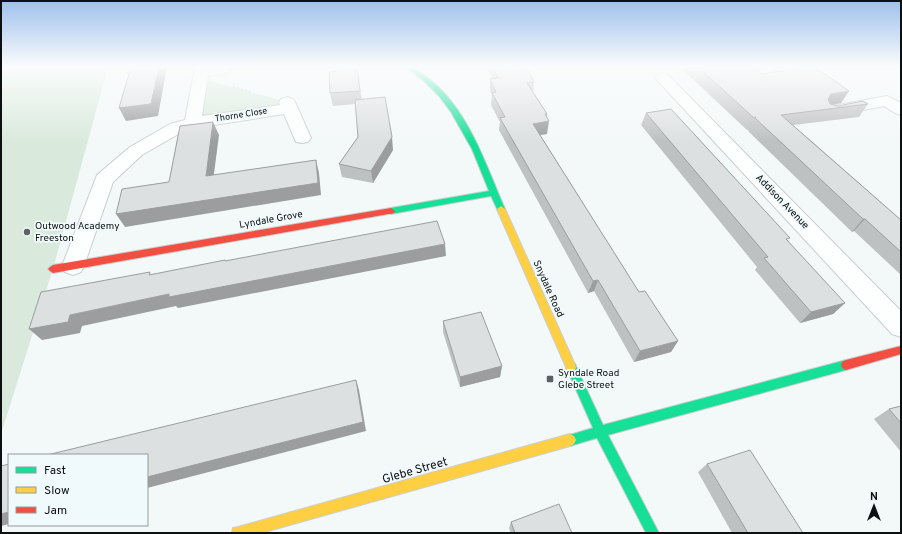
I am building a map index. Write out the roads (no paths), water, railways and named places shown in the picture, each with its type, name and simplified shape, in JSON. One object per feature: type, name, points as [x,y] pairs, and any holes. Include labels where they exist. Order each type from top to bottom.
[{"type":"street","points":[[193,123],[198,92]]},
{"type":"street","name":"Snydale Road","points":[[440,92],[456,112],[600,432],[653,533]]},
{"type":"street","name":"Addison Avenue","points":[[676,92],[901,327]]},
{"type":"street","points":[[829,112],[894,100],[901,110]]},
{"type":"street","name":"Thorne Close","points":[[73,266],[104,179],[120,164],[154,140],[176,128],[193,123],[288,105],[302,138]]},
{"type":"street","name":"Lyndale Grove","points":[[53,269],[493,193]]},
{"type":"street","points":[[600,432],[901,350]]},
{"type":"street","name":"Glebe Street","points":[[238,533],[600,432]]},
{"type":"place","name":"Outwood Academy Freeston","points":[[27,232]]},
{"type":"place","name":"Syndale Road Glebe Street","points":[[550,379]]}]
